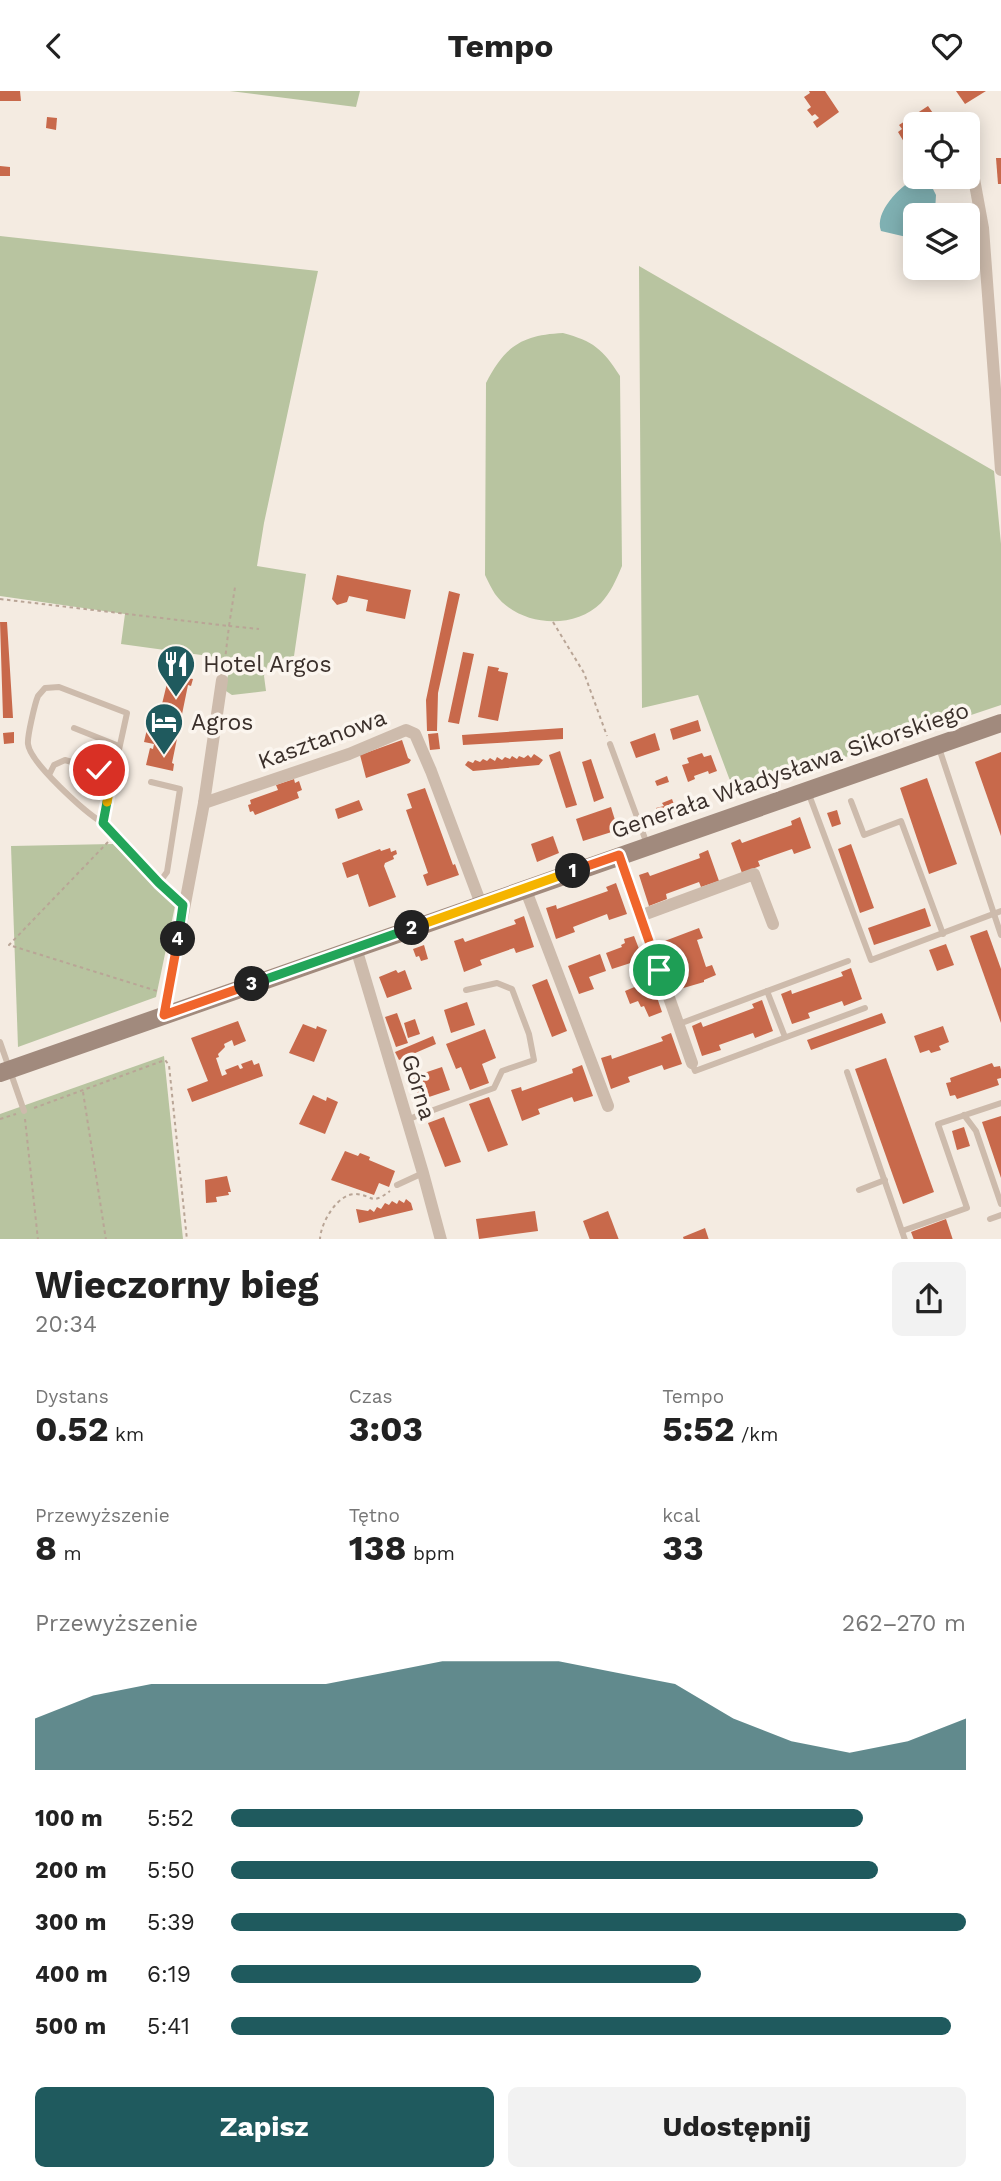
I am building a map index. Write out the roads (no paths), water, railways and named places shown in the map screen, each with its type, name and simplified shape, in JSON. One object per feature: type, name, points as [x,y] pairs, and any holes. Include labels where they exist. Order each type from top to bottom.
[{"type":"main road","name":"Generała Władysława Sikorskiego","points":[[5,1071],[1001,723]]},
{"type":"street","points":[[976,189],[983,228],[1001,470]]},
{"type":"street","points":[[164,1015],[204,803],[222,680]]},
{"type":"street","name":"Kasztanowa","points":[[204,803],[349,754],[406,730],[415,734],[481,904]]},
{"type":"street","points":[[619,855],[692,1063]]},
{"type":"street","points":[[640,916],[754,874],[773,924]]},
{"type":"street","points":[[525,888],[608,1106]]},
{"type":"street","name":"Górna","points":[[356,948],[424,1173],[441,1239]]},
{"type":"lane","points":[[103,823],[127,713],[60,687],[45,688],[38,696],[28,745],[36,760],[88,814],[103,823],[183,905]]},
{"type":"lane","points":[[74,728],[119,746]]},
{"type":"lane","points":[[610,744],[648,845]]},
{"type":"lane","points":[[938,745],[1001,935]]},
{"type":"lane","points":[[49,775],[54,765],[65,760],[99,770],[112,777]]},
{"type":"lane","points":[[150,782],[180,789],[167,872],[159,883]]},
{"type":"lane","points":[[807,791],[870,960],[1001,911]]},
{"type":"lane","points":[[851,801],[864,835],[901,821],[943,933]]},
{"type":"lane","points":[[678,1024],[848,961]]},
{"type":"lane","points":[[406,1119],[494,1088],[502,1071],[534,1060],[529,1034],[512,989],[498,983],[466,990]]},
{"type":"lane","points":[[767,991],[785,1037]]},
{"type":"lane","points":[[692,1063],[695,1071],[865,1008]]},
{"type":"lane","points":[[0,1042],[5,1071],[24,1111]]},
{"type":"lane","points":[[847,1072],[905,1239]]},
{"type":"lane","points":[[902,1231],[967,1208],[938,1124],[1001,1104]]},
{"type":"lane","points":[[964,1115],[976,1131],[1001,1203]]},
{"type":"lane","points":[[397,1185],[424,1173]]},
{"type":"lane","points":[[859,1190],[885,1181]]},
{"type":"lane","points":[[990,1219],[1001,1215]]},
{"type":"water","points":[[903,187],[933,189],[936,195],[936,203],[903,203],[903,236],[881,231],[881,216]]},
{"type":"place","name":"Hotel Argos","points":[[176,698]]},
{"type":"place","name":"Agros","points":[[164,756]]}]
